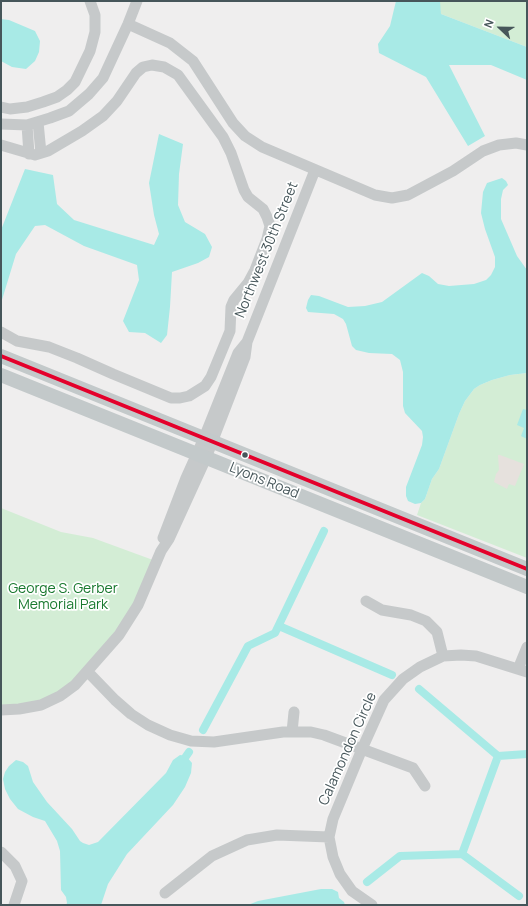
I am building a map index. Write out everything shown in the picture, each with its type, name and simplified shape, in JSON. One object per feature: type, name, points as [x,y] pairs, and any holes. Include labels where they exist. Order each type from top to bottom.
[{"type":"main road","name":"Lyons Road","points":[[1,356],[527,569]]},
{"type":"main road","name":"Lyons Road","points":[[1,375],[527,587]]},
{"type":"street","points":[[1,107],[10,109],[27,107],[43,102],[57,97],[75,82],[90,51],[95,32],[95,15],[90,1]]},
{"type":"street","points":[[1,124],[27,126],[69,111],[89,94],[103,78],[137,1]]},
{"type":"street","points":[[128,24],[170,43],[194,61],[233,123],[245,136],[262,147],[375,195],[392,198],[408,196],[453,171],[484,151],[499,145],[516,143],[527,145]]},
{"type":"street","points":[[1,145],[35,155],[48,151],[63,143],[103,116],[117,101],[136,72],[143,67],[152,65],[164,67],[178,75],[223,137],[231,153],[244,190],[248,197],[263,210],[270,226],[267,239],[248,283],[234,300],[231,307],[230,331],[211,377],[205,386],[189,396],[171,398],[77,358],[44,346],[17,341],[1,332]]},
{"type":"street","points":[[38,122],[41,153]]},
{"type":"street","points":[[27,126],[29,154]]},
{"type":"street","name":"Northwest 30th Street","points":[[1,710],[19,709],[41,705],[60,696],[75,685],[119,635],[138,605],[161,551],[163,537],[186,478],[201,456],[245,357],[247,342],[315,170]]},
{"type":"street","points":[[366,601],[382,610],[411,615],[426,621],[436,632],[443,656]]},
{"type":"street","points":[[523,671],[527,647]]},
{"type":"street","name":"Calamondon Circle","points":[[372,905],[352,891],[340,874],[332,857],[329,837],[333,819],[384,700],[403,679],[420,667],[443,656],[476,656],[523,671]]},
{"type":"street","points":[[88,672],[131,714],[148,725],[170,735],[191,741],[214,742],[283,732],[311,732],[324,735],[413,768],[425,786]]},
{"type":"street","points":[[292,732],[294,712]]},
{"type":"street","points":[[165,893],[212,856],[247,840],[277,835],[329,837]]},
{"type":"street","points":[[1,852],[15,866],[22,881],[14,905]]},
{"type":"green space","points":[[439,1],[527,1],[527,47],[441,14]]},
{"type":"green space","points":[[527,373],[527,558],[417,515],[421,503],[425,499],[432,479],[439,469],[459,414],[465,401],[474,389],[492,380],[510,375]]},
{"type":"green space","name":"George S. Gerber Memorial Park","points":[[1,508],[61,532],[93,538],[153,560],[131,609],[104,647],[62,694],[3,710],[1,709]]},
{"type":"sand","points":[[498,455],[524,464],[515,486],[509,484],[507,489],[494,482],[496,474],[499,470]]},
{"type":"water","points":[[396,1],[440,1],[441,14],[527,47],[527,80],[491,65],[449,65],[485,136],[468,146],[426,77],[379,53],[378,44],[390,26]]},
{"type":"water","points":[[1,19],[9,20],[35,31],[40,41],[39,52],[35,61],[26,69],[12,67],[1,61]]},
{"type":"water","points":[[159,134],[183,144],[179,174],[178,205],[185,222],[205,234],[212,247],[209,257],[198,263],[172,272],[167,335],[161,343],[145,333],[129,332],[123,321],[139,280],[137,265],[84,246],[45,225],[35,226],[16,254],[1,303],[1,230],[25,169],[53,175],[57,204],[74,220],[154,245],[159,234],[154,215],[149,183]]},
{"type":"water","points":[[502,178],[508,185],[503,190],[501,199],[501,219],[517,256],[527,270],[527,373],[510,375],[492,380],[474,389],[465,401],[459,414],[439,469],[432,479],[425,499],[421,503],[415,504],[408,501],[406,496],[406,487],[422,445],[423,437],[422,431],[405,413],[403,406],[403,372],[400,360],[392,354],[369,353],[356,350],[352,346],[346,324],[343,319],[334,314],[308,312],[306,308],[308,300],[311,295],[319,296],[348,307],[365,306],[382,302],[422,273],[429,276],[438,284],[449,286],[474,284],[486,280],[491,275],[495,267],[495,257],[481,213],[483,192],[487,183]]},
{"type":"water","points":[[523,409],[527,410],[527,439],[521,436],[524,428],[517,425]]},
{"type":"water","points":[[180,755],[186,756],[192,763],[191,773],[185,787],[173,805],[127,854],[108,884],[101,905],[66,905],[66,897],[61,890],[60,851],[57,841],[45,821],[33,817],[18,809],[10,799],[5,789],[3,779],[9,766],[16,760],[23,762],[28,766],[33,782],[47,802],[72,829],[80,841],[89,845],[98,842],[166,773],[173,760]]},
{"type":"water","points":[[321,889],[332,889],[338,892],[339,898],[345,905],[248,905],[258,901]]},
{"type":"waterway","points":[[203,730],[248,646],[275,633],[324,531]]},
{"type":"waterway","points":[[279,626],[392,675]]},
{"type":"waterway","points":[[419,689],[498,756]]},
{"type":"waterway","points":[[180,765],[189,752]]},
{"type":"waterway","points":[[367,882],[400,856],[462,854],[498,756],[527,754]]},
{"type":"waterway","points":[[462,854],[519,896]]},
{"type":"transit line","points":[[1,356],[527,569]]}]
